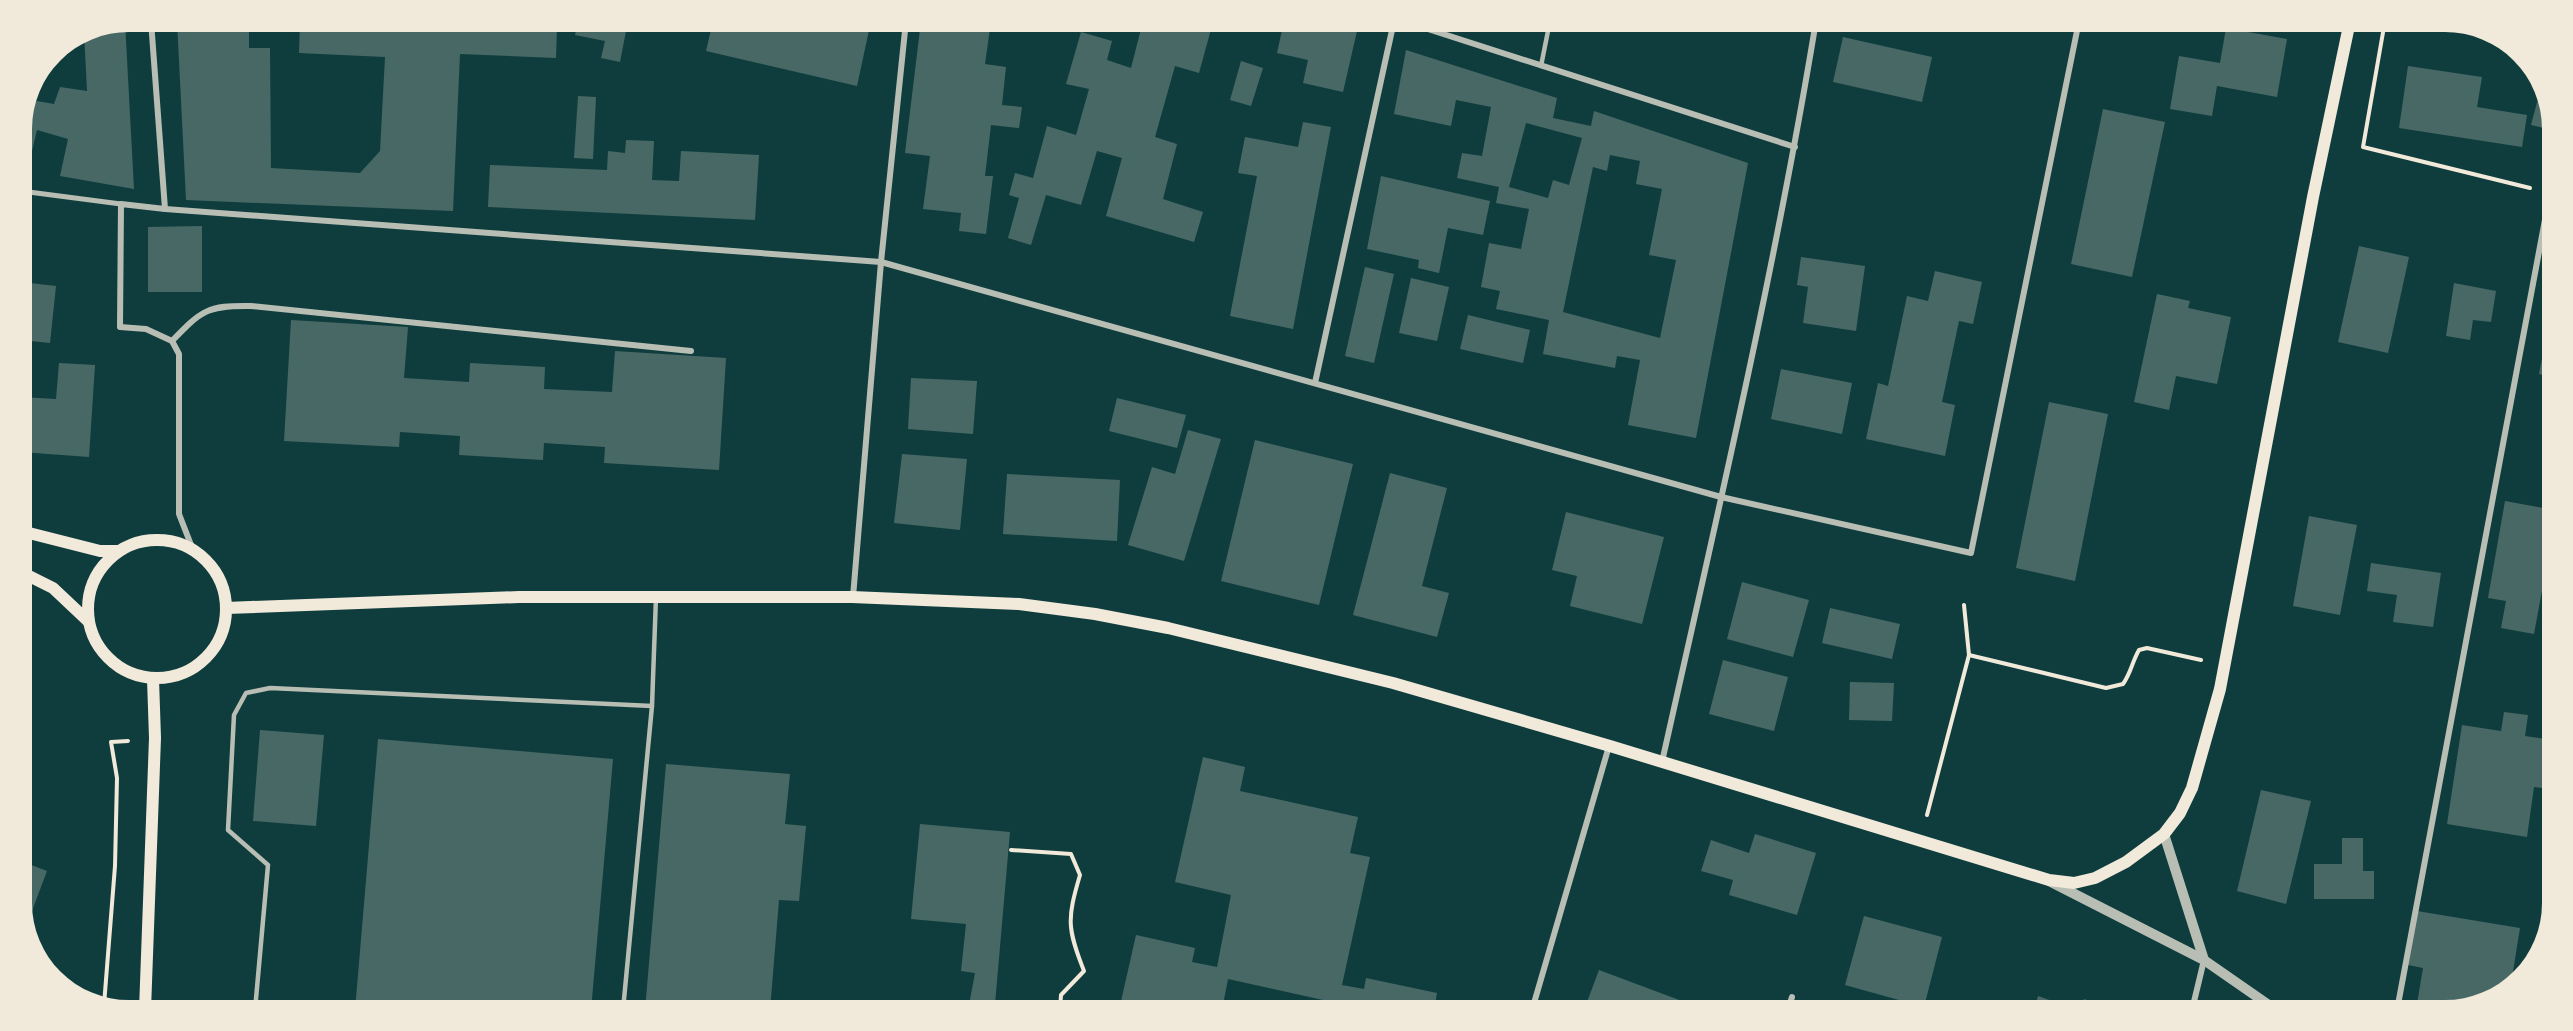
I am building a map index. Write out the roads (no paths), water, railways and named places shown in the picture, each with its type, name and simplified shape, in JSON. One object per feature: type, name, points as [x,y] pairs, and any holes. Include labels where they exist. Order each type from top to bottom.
[{"type":"main road","points":[[226,608],[519,597],[852,597],[1019,604],[1095,614],[1168,628],[1393,683],[1610,746],[2049,880],[2074,883],[2096,878],[2126,862],[2164,834],[2180,813],[2192,788],[2224,666],[2313,197],[2348,32]]},
{"type":"main road","points":[[32,534],[100,551],[120,551]]},
{"type":"main road","points":[[146,540],[163,540],[193,550],[211,565],[222,585],[226,608],[223,630],[213,650],[196,666],[176,676],[153,679],[134,675],[117,666],[104,654],[94,639],[88,621],[87,605],[96,575],[109,558],[146,540]]},
{"type":"main road","points":[[32,578],[53,588],[88,621]]},
{"type":"main road","points":[[145,1000],[155,738],[153,679]]},
{"type":"street","points":[[152,32],[165,209]]},
{"type":"street","points":[[852,597],[881,262],[905,32]]},
{"type":"street","points":[[1315,383],[1392,32]]},
{"type":"street","points":[[1437,32],[1795,147]]},
{"type":"street","points":[[1662,762],[1795,147],[1814,32]]},
{"type":"street","points":[[32,192],[165,209],[881,262],[1721,497],[1971,553],[2077,32]]},
{"type":"street","points":[[121,204],[120,327],[146,329],[172,342],[179,354],[179,514],[193,550]]},
{"type":"street","points":[[2399,1000],[2541,240]]},
{"type":"street","points":[[172,342],[195,317],[208,310],[233,306],[691,351]]},
{"type":"street","points":[[1535,1000],[1610,746]]},
{"type":"street","points":[[2164,834],[2204,960],[2195,1000]]},
{"type":"street","points":[[2049,880],[2204,960],[2262,1000]]},
{"type":"lane","points":[[1541,66],[1548,32]]},
{"type":"lane","points":[[624,1000],[652,706],[656,597]]},
{"type":"lane","points":[[256,1000],[268,865],[228,830],[234,715],[246,693],[270,688],[652,706]]}]
